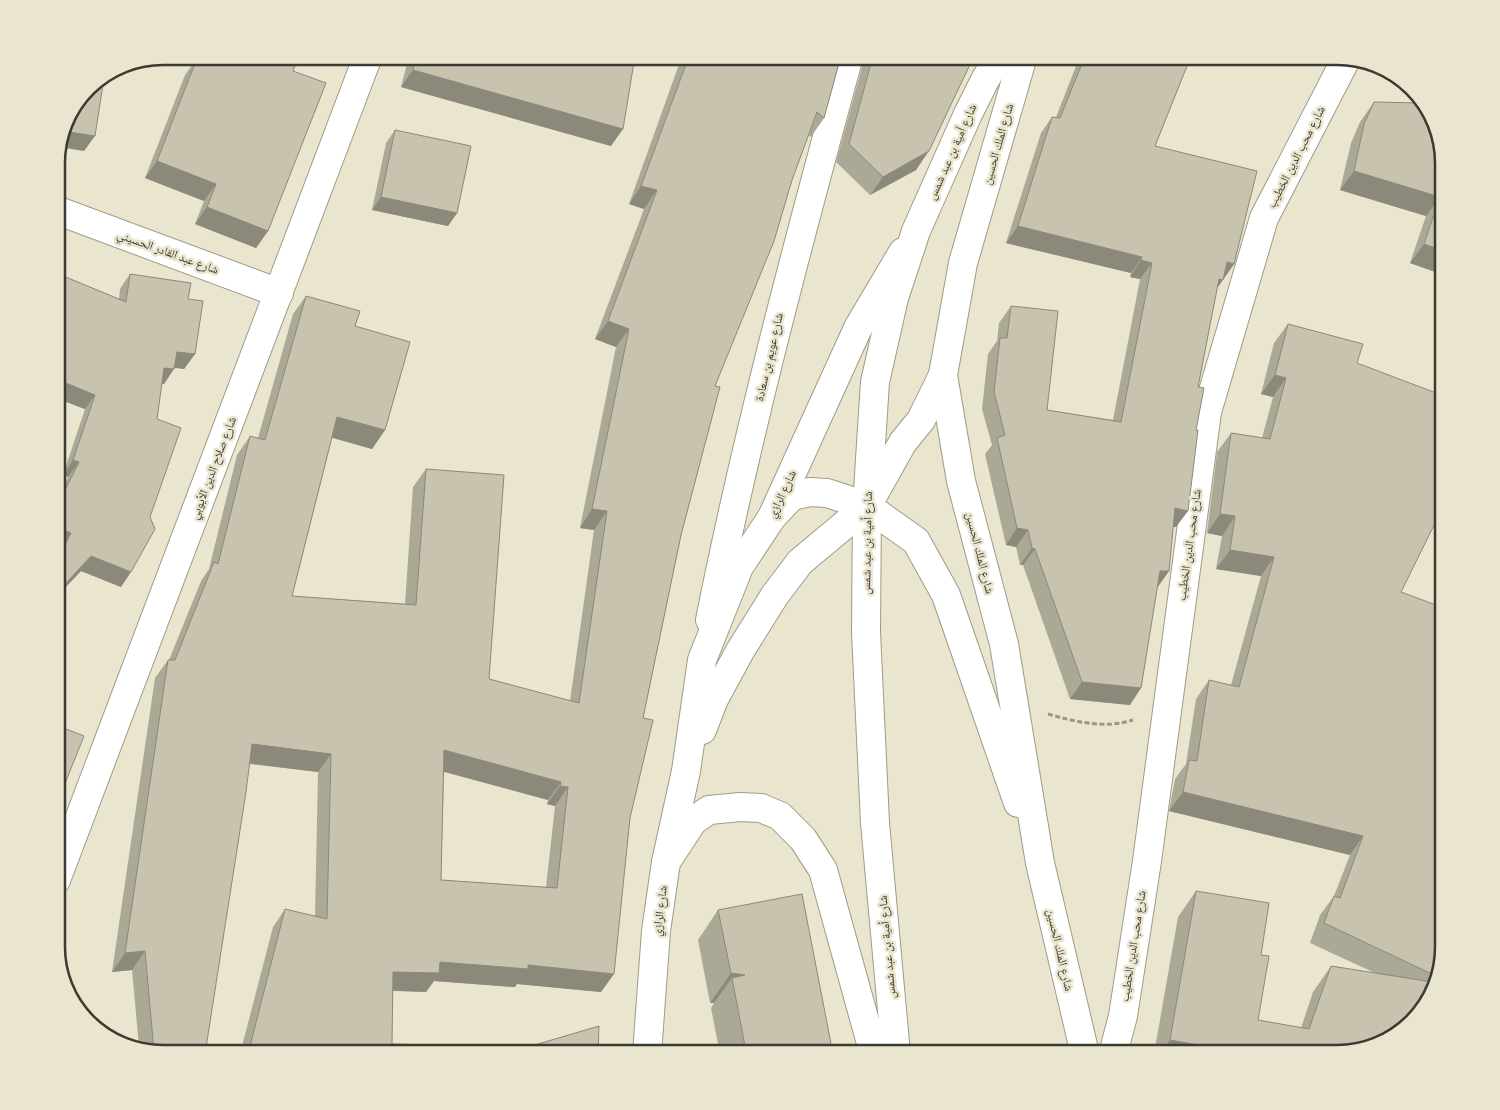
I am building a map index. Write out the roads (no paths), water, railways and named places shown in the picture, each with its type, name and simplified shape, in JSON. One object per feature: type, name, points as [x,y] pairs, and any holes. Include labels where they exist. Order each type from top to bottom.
[{"type":"street","name":"شارع صلاح الدين الأيوبي","points":[[65,856],[365,65]]},
{"type":"street","name":"شارع عويم بن سعادة","points":[[702,660],[724,552],[779,314],[847,65]]},
{"type":"street","name":"شارع أمية بن عبد شمس","points":[[895,1045],[875,823],[866,632],[866,506],[875,382],[894,298],[916,231],[968,114],[994,65]]},
{"type":"street","name":"شارع الملك الحسين","points":[[1020,65],[963,263],[943,375],[961,480],[1004,644],[1040,862],[1082,1045]]},
{"type":"street","name":"شارع محب الدين الخطيب","points":[[1115,1045],[1122,1016],[1148,852],[1207,412],[1264,218],[1343,65]]},
{"type":"street","name":"شارع عبد القادر الحسيني","points":[[65,213],[279,293]]},
{"type":"street","name":"شارع الرازي","points":[[648,1045],[656,931],[666,862],[686,771],[702,660],[739,567],[772,517],[858,328],[916,231]]},
{"type":"street","name":"شارع الرازي","points":[[686,771],[714,700],[740,650],[775,596],[800,562],[866,506],[903,442],[921,420],[943,375]]},
{"type":"street","points":[[772,517],[792,496],[810,492],[827,493],[866,506],[916,541],[946,594],[1001,757],[1040,862]]},
{"type":"street","points":[[666,862],[693,821],[709,810],[740,807],[761,808],[780,816],[803,839],[823,870],[872,1045]]}]
